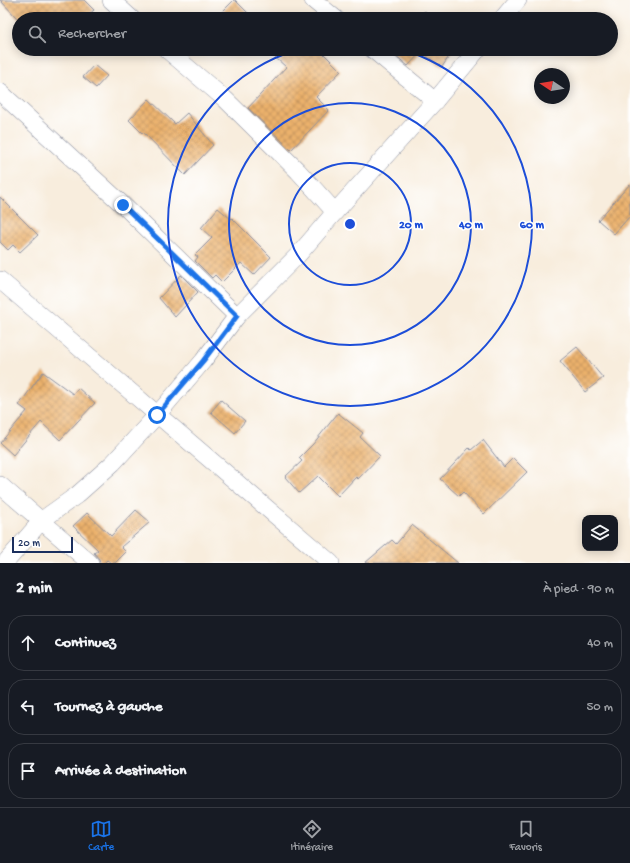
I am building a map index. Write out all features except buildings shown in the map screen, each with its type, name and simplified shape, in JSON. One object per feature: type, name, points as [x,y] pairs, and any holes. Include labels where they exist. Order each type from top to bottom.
[{"type":"street","points":[[111,0],[124,12]]},
{"type":"street","points":[[313,0],[328,12]]},
{"type":"street","points":[[508,12],[518,0]]},
{"type":"street","points":[[174,56],[225,99],[298,171],[335,212]]},
{"type":"street","points":[[380,56],[435,101]]},
{"type":"street","points":[[5,563],[42,520],[77,495],[113,463],[157,415],[203,361],[237,316],[298,255],[435,101],[472,56]]},
{"type":"street","points":[[0,92],[123,205],[237,316]]},
{"type":"street","points":[[0,280],[330,563]]},
{"type":"street","points":[[0,485],[90,563]]},
{"type":"route","points":[[123,205],[237,316],[203,361],[157,415]]}]
